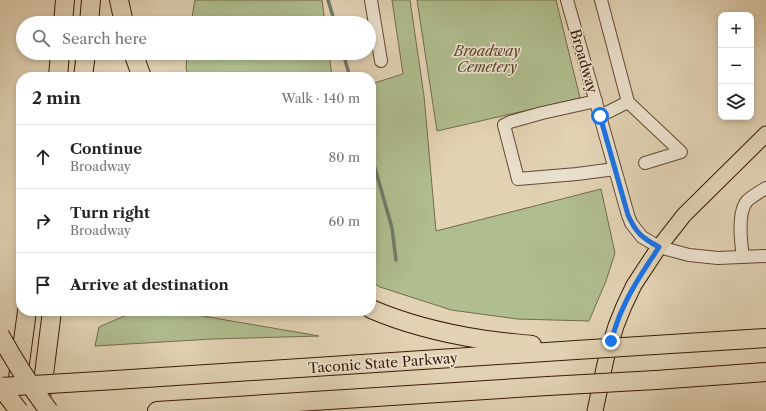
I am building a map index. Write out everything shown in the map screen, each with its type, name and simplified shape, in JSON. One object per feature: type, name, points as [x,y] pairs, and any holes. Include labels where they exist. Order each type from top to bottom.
[{"type":"highway","points":[[64,16],[65,0]]},
{"type":"highway","points":[[90,16],[91,0]]},
{"type":"highway","points":[[119,0],[122,16]]},
{"type":"highway","points":[[58,72],[59,60]]},
{"type":"highway","points":[[84,72],[85,60]]},
{"type":"highway","points":[[136,60],[140,72]]},
{"type":"highway","points":[[376,311],[411,324],[456,335],[576,350]]},
{"type":"highway","points":[[14,411],[26,316]]},
{"type":"highway","points":[[39,411],[51,316]]},
{"type":"highway","points":[[0,335],[21,372],[49,411]]},
{"type":"highway","name":"Taconic State Parkway","points":[[0,386],[115,380],[766,338]]},
{"type":"highway","points":[[157,411],[766,372]]},
{"type":"highway","points":[[0,386],[19,411]]},
{"type":"main road","points":[[595,411],[606,359],[616,326],[634,285],[659,247],[684,215],[766,134]]},
{"type":"street","points":[[371,0],[374,16]]},
{"type":"street","name":"Broadway","points":[[567,0],[631,223],[642,237],[659,247],[689,255],[718,258],[766,256]]},
{"type":"street","points":[[600,0],[628,102],[682,152],[645,163]]},
{"type":"street","points":[[376,30],[381,61]]},
{"type":"street","points":[[596,101],[542,113],[504,125],[518,179],[615,169]]},
{"type":"street","points":[[600,116],[628,102]]},
{"type":"street","points":[[743,257],[740,233],[742,211],[748,201],[766,188]]},
{"type":"green space","points":[[195,0],[322,0],[324,16],[192,16]]},
{"type":"green space","points":[[392,0],[410,0],[424,96],[436,231],[601,189],[615,253],[606,281],[589,321],[517,319],[451,310],[376,285],[376,82],[403,74]]},
{"type":"green space","name":"Broadway Cemetery","points":[[417,0],[556,0],[580,98],[437,131]]},
{"type":"green space","points":[[187,60],[330,60],[331,72],[187,72]]},
{"type":"green space","points":[[125,316],[203,316],[319,336],[212,339],[95,346],[99,327]]},
{"type":"waterway","points":[[328,0],[333,16]]},
{"type":"waterway","points":[[345,60],[349,72]]},
{"type":"waterway","points":[[376,172],[392,228],[396,260]]},
{"type":"route","points":[[600,116],[631,223],[642,237],[659,247],[634,285],[624,306],[611,341]]}]
